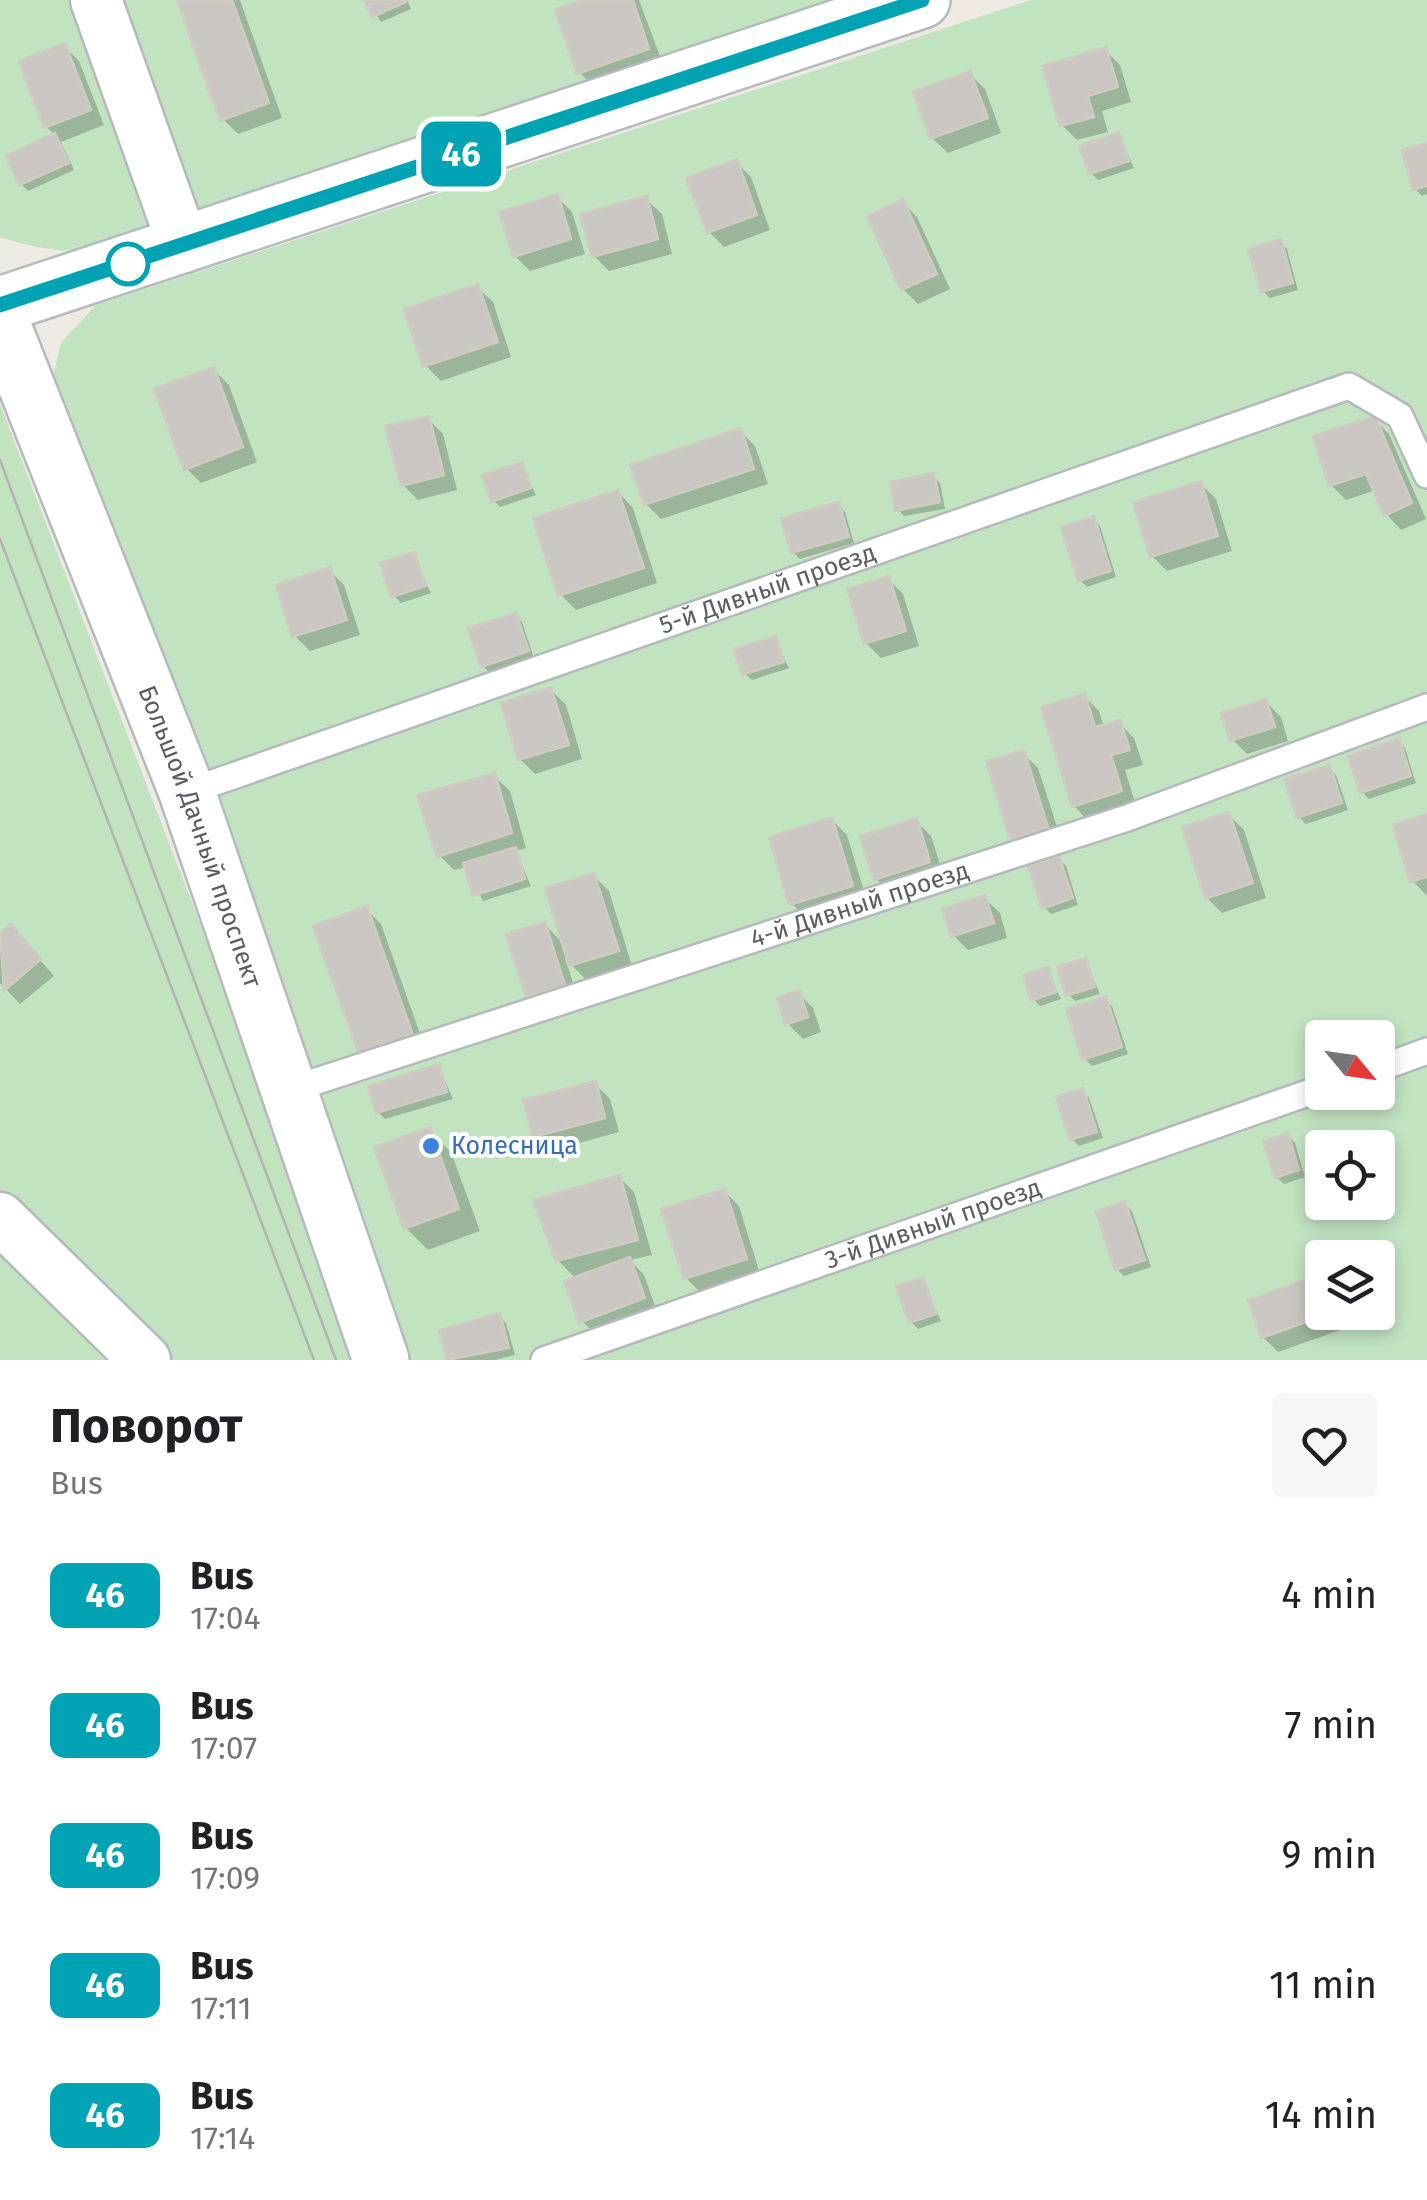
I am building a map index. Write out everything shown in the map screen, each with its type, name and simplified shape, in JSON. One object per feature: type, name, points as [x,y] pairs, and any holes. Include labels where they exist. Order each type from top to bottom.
[{"type":"main road","points":[[0,306],[922,0]]},
{"type":"main road","name":"Большой Дачный проспект","points":[[0,319],[187,792],[381,1360]]},
{"type":"street","points":[[96,0],[184,248]]},
{"type":"street","points":[[0,1218],[146,1360]]},
{"type":"lane","name":"5-й Дивный проезд","points":[[187,792],[1349,386],[1400,416],[1427,475]]},
{"type":"lane","name":"4-й Дивный проезд","points":[[289,1090],[1127,818],[1427,707]]},
{"type":"lane","points":[[1395,1063],[1427,1052]]},
{"type":"lane","name":"3-й Дивный проезд","points":[[544,1360],[1305,1094]]},
{"type":"green space","points":[[0,0],[83,0],[167,227],[84,250],[46,249],[0,237]]},
{"type":"green space","points":[[106,0],[857,0],[193,223]]},
{"type":"green space","points":[[1031,0],[1427,0],[1427,1360],[408,1360],[326,1123],[51,386],[61,343],[96,305]]},
{"type":"green space","points":[[0,404],[266,1095],[356,1360],[0,1360]]},
{"type":"building","points":[[177,0],[232,0],[269,103],[220,121]]},
{"type":"building","points":[[365,0],[405,0],[406,2],[372,17]]},
{"type":"building","points":[[582,0],[633,0],[649,49],[577,74],[555,9]]},
{"type":"building","points":[[65,43],[91,110],[44,128],[19,61]]},
{"type":"building","points":[[1106,47],[1118,87],[1088,96],[1094,117],[1060,126],[1042,66]]},
{"type":"building","points":[[970,71],[988,118],[930,139],[913,92]]},
{"type":"building","points":[[1119,132],[1129,161],[1089,174],[1079,146]]},
{"type":"building","points":[[55,133],[69,163],[19,185],[6,156]]},
{"type":"building","points":[[1427,143],[1427,186],[1413,190],[1402,150]]},
{"type":"building","points":[[737,159],[757,215],[707,233],[686,178]]},
{"type":"building","points":[[558,194],[571,239],[513,257],[499,212]]},
{"type":"building","points":[[647,196],[658,239],[592,257],[580,214]]},
{"type":"building","points":[[903,199],[937,274],[901,290],[867,216]]},
{"type":"building","points":[[1281,239],[1293,283],[1261,292],[1248,249]]},
{"type":"building","points":[[478,284],[498,342],[423,367],[404,309]]},
{"type":"building","points":[[214,367],[243,447],[184,470],[154,389]]},
{"type":"building","points":[[429,416],[444,475],[401,486],[385,426]]},
{"type":"building","points":[[1375,416],[1412,503],[1384,516],[1366,474],[1329,486],[1313,436]]},
{"type":"building","points":[[741,428],[754,469],[644,505],[630,465]]},
{"type":"building","points":[[522,462],[531,488],[491,502],[482,475]]},
{"type":"building","points":[[934,473],[940,502],[895,511],[890,482]]},
{"type":"building","points":[[1201,481],[1218,536],[1150,557],[1133,502]]},
{"type":"building","points":[[618,490],[644,568],[558,596],[533,518]]},
{"type":"building","points":[[839,502],[849,537],[791,553],[781,518]]},
{"type":"building","points":[[1094,516],[1111,571],[1078,581],[1061,527]]},
{"type":"building","points":[[414,552],[426,586],[391,597],[380,563]]},
{"type":"building","points":[[330,567],[347,620],[292,637],[276,585]]},
{"type":"building","points":[[889,576],[906,631],[864,644],[847,589]]},
{"type":"building","points":[[516,613],[529,651],[481,667],[468,628]]},
{"type":"building","points":[[776,636],[784,662],[742,675],[734,649]]},
{"type":"building","points":[[551,687],[569,745],[518,760],[501,703]]},
{"type":"building","points":[[1085,693],[1095,727],[1120,720],[1130,750],[1111,755],[1122,791],[1072,807],[1041,707]]},
{"type":"building","points":[[1266,699],[1275,727],[1230,741],[1221,713]]},
{"type":"building","points":[[1399,738],[1411,776],[1360,793],[1348,756]]},
{"type":"building","points":[[1024,750],[1048,827],[1010,839],[986,761]]},
{"type":"building","points":[[1330,765],[1342,803],[1297,818],[1284,779]]},
{"type":"building","points":[[495,773],[512,833],[437,857],[417,795]]},
{"type":"building","points":[[1229,812],[1253,883],[1205,899],[1182,827]]},
{"type":"building","points":[[1427,814],[1427,877],[1410,882],[1393,825]]},
{"type":"building","points":[[832,817],[853,886],[789,905],[769,837]]},
{"type":"building","points":[[917,818],[930,862],[874,880],[860,836]]},
{"type":"building","points":[[516,847],[525,879],[473,896],[463,863]]},
{"type":"building","points":[[1059,856],[1073,898],[1042,909],[1028,866]]},
{"type":"building","points":[[594,873],[619,951],[569,966],[545,888]]},
{"type":"building","points":[[985,895],[994,923],[951,937],[942,909]]},
{"type":"building","points":[[367,906],[414,1038],[360,1057],[313,926]]},
{"type":"building","points":[[545,922],[565,985],[526,997],[506,934]]},
{"type":"building","points":[[11,924],[41,959],[4,991],[0,933]]},
{"type":"building","points":[[1086,958],[1095,987],[1066,996],[1057,967]]},
{"type":"building","points":[[1048,967],[1056,992],[1031,1001],[1023,975]]},
{"type":"building","points":[[799,990],[808,1017],[785,1025],[777,998]]},
{"type":"building","points":[[1106,996],[1122,1047],[1082,1060],[1066,1009]]},
{"type":"building","points":[[439,1064],[447,1092],[376,1113],[368,1086]]},
{"type":"building","points":[[596,1081],[605,1118],[533,1137],[523,1100]]},
{"type":"building","points":[[1083,1088],[1097,1132],[1070,1140],[1056,1097]]},
{"type":"building","points":[[430,1127],[459,1209],[404,1229],[374,1147]]},
{"type":"building","points":[[1288,1133],[1299,1170],[1275,1178],[1263,1141]]},
{"type":"building","points":[[620,1175],[638,1240],[556,1261],[533,1200]]},
{"type":"building","points":[[725,1189],[747,1259],[684,1279],[661,1209]]},
{"type":"building","points":[[1125,1201],[1145,1260],[1115,1270],[1096,1212]]},
{"type":"building","points":[[630,1257],[645,1298],[579,1323],[564,1281]]},
{"type":"building","points":[[923,1277],[936,1314],[909,1323],[896,1286]]},
{"type":"building","points":[[1305,1280],[1305,1323],[1261,1338],[1248,1300]]},
{"type":"building","points":[[500,1313],[509,1348],[447,1360],[439,1330]]},
{"type":"tram line","points":[[0,460],[336,1360]]},
{"type":"tram line","points":[[0,539],[314,1360]]},
{"type":"bus line","name":"46","points":[[0,305],[184,248],[922,0]]},
{"type":"place","name":"Колесница","points":[[431,1146]]}]
